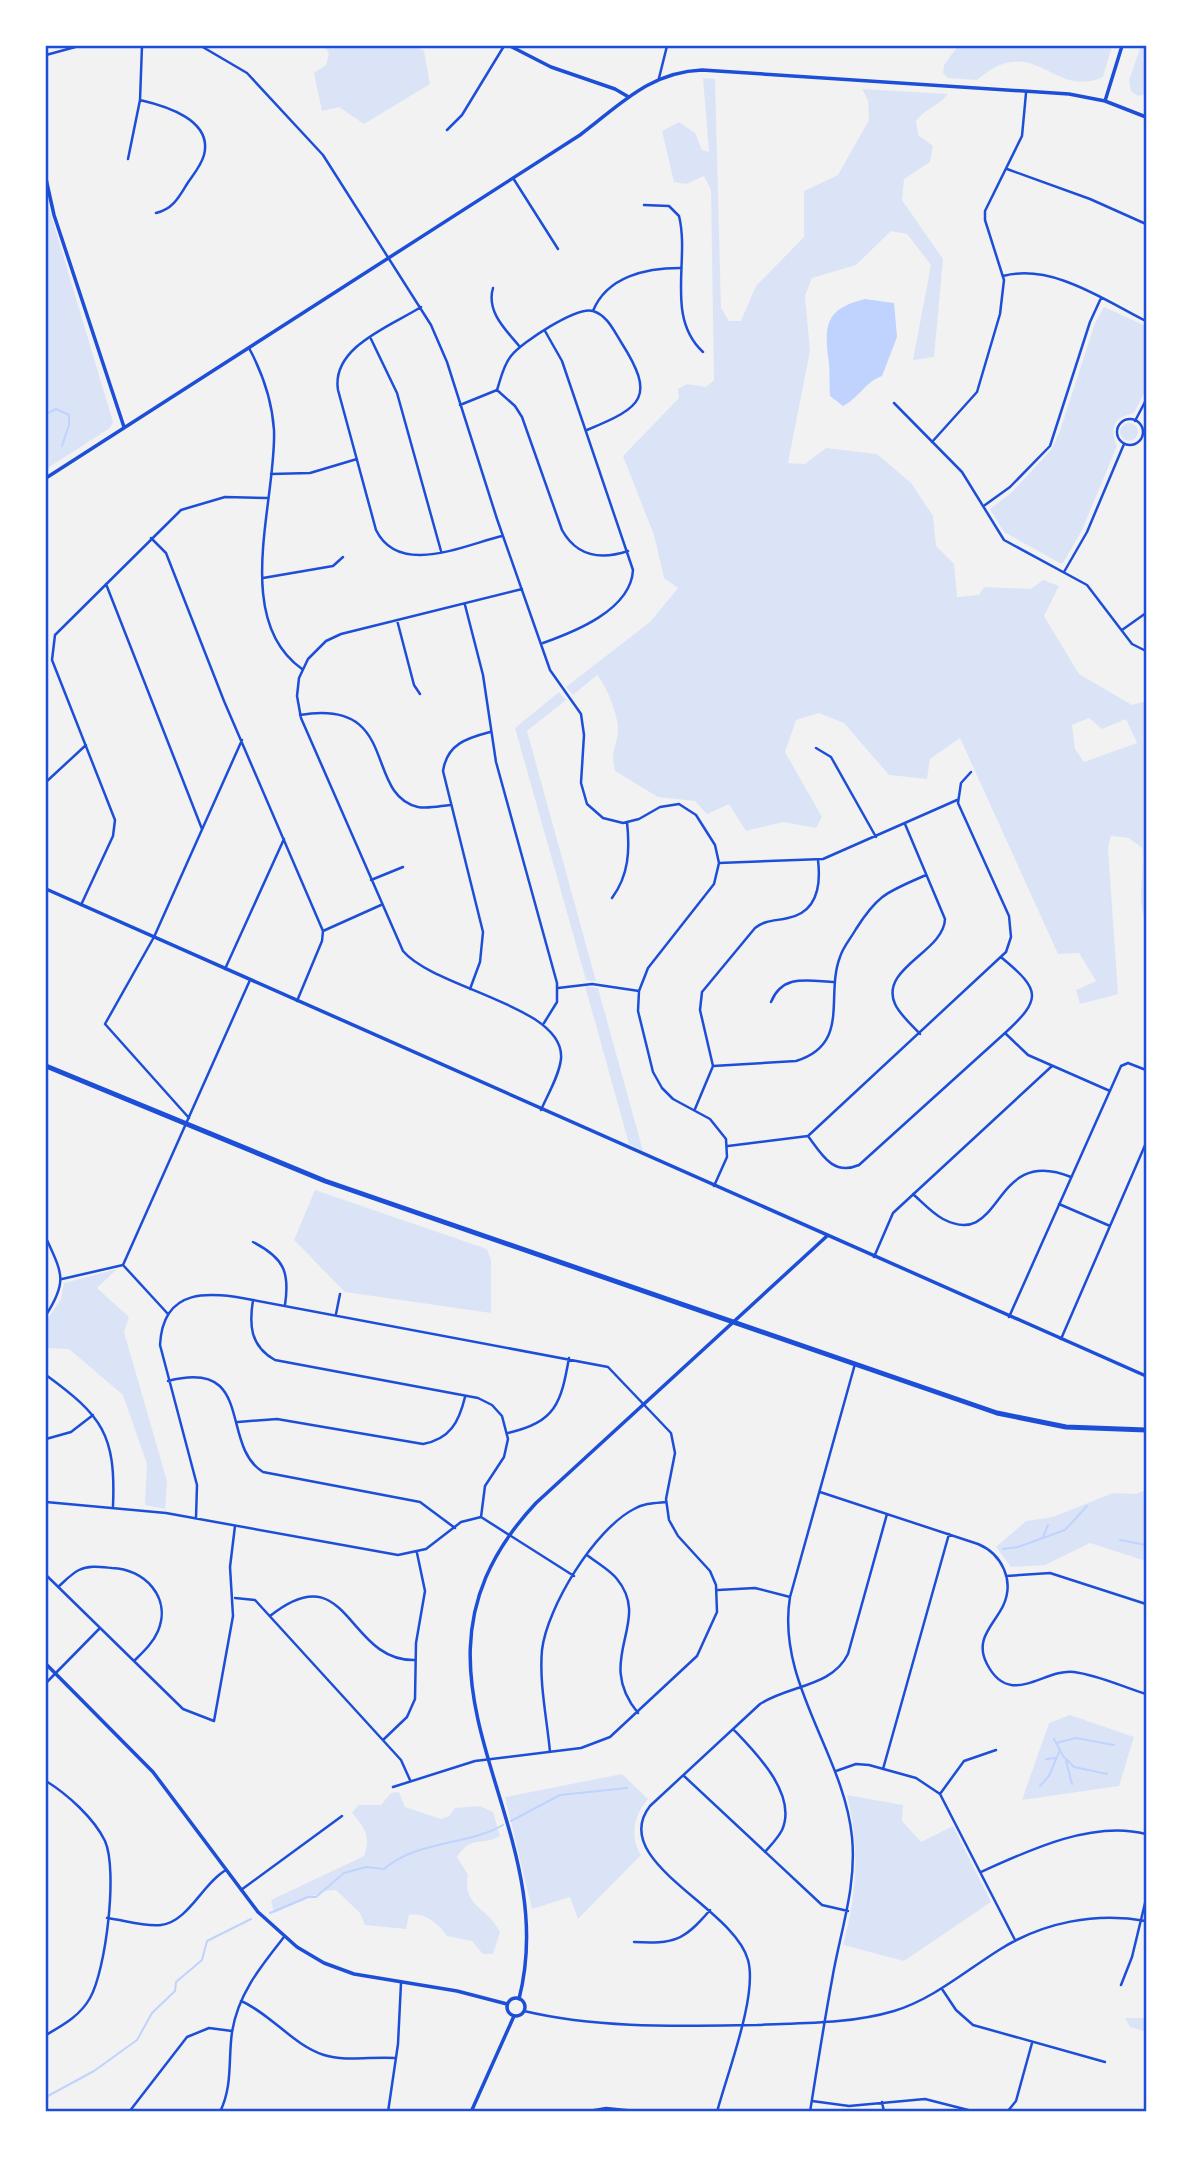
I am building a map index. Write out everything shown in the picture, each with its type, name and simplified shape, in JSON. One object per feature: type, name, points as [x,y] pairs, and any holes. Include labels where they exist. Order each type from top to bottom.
[{"type":"main road","points":[[46,1067],[188,1121],[337,1185],[855,1364],[1026,1420],[1088,1429],[1146,1430]]},
{"type":"street","points":[[46,55],[79,46]]},
{"type":"street","points":[[128,159],[140,100],[142,46]]},
{"type":"street","points":[[201,46],[247,72],[323,155],[421,307],[447,362],[550,670],[577,706],[583,722],[581,783],[584,797],[592,810],[603,818],[627,822],[666,804],[686,807],[696,815],[712,837],[719,863],[711,890],[653,961],[639,991],[639,1021],[657,1081],[673,1099],[695,1109],[717,1126],[728,1146],[714,1186]]},
{"type":"street","points":[[447,130],[462,115],[504,46]]},
{"type":"street","points":[[510,46],[551,67],[615,89],[627,96]]},
{"type":"street","points":[[659,78],[667,46]]},
{"type":"street","points":[[1105,101],[1122,46]]},
{"type":"street","points":[[46,478],[580,135],[627,96],[659,78],[702,70],[1026,91],[1105,101],[1146,117]]},
{"type":"street","points":[[932,442],[976,392],[1000,314],[1003,276],[985,220],[988,204],[1022,136],[1026,91]]},
{"type":"street","points":[[140,100],[179,114],[195,125],[204,141],[203,159],[174,204],[156,213]]},
{"type":"street","points":[[1006,169],[1090,199],[1146,224]]},
{"type":"street","points":[[513,178],[558,249]]},
{"type":"street","points":[[46,179],[57,226],[124,427]]},
{"type":"street","points":[[644,205],[664,205],[676,212],[680,221],[680,268],[685,326],[691,340],[703,352]]},
{"type":"street","points":[[593,311],[604,293],[641,270],[680,268]]},
{"type":"street","points":[[1003,276],[1019,272],[1038,273],[1101,298],[1146,321]]},
{"type":"street","points":[[492,288],[490,299],[494,313],[520,347]]},
{"type":"street","points":[[985,505],[1010,487],[1049,446],[1090,322],[1101,298]]},
{"type":"street","points":[[421,307],[346,356],[337,376],[338,390],[376,530],[384,542],[395,551],[409,556],[503,536]]},
{"type":"street","points":[[497,390],[505,365],[520,347],[577,311],[593,311],[607,319],[637,368],[640,388],[628,411],[586,430]]},
{"type":"street","points":[[541,644],[587,627],[624,593],[633,576],[628,551],[562,361],[545,331]]},
{"type":"street","points":[[371,339],[397,393],[441,551]]},
{"type":"street","points":[[249,348],[260,368],[270,399],[274,431],[262,549],[263,578],[275,638],[288,658],[302,669]]},
{"type":"street","points":[[460,405],[497,390]]},
{"type":"street","points":[[497,390],[515,406],[522,417],[562,530],[570,542],[582,551],[596,556],[611,556],[628,551]]},
{"type":"street","points":[[1135,421],[1146,400]]},
{"type":"street","points":[[894,403],[962,472],[985,505],[1004,540],[1094,591],[1132,644],[1146,651]]},
{"type":"street","points":[[1123,421],[1135,421],[1142,428],[1141,438],[1134,444],[1124,444],[1118,436],[1118,427],[1123,421]]},
{"type":"street","points":[[1064,572],[1087,533],[1124,444]]},
{"type":"street","points":[[271,474],[310,474],[357,459]]},
{"type":"street","points":[[81,905],[115,827],[114,814],[52,660],[51,647],[59,629],[175,514],[187,507],[236,495],[267,498]]},
{"type":"street","points":[[151,538],[166,553],[323,931],[322,941],[297,1001]]},
{"type":"street","points":[[263,578],[333,566],[342,557]]},
{"type":"street","points":[[105,583],[202,829]]},
{"type":"street","points":[[522,589],[333,637],[313,652],[302,669],[297,687],[300,715],[382,905],[408,957],[421,967],[544,1023],[558,1039],[561,1060],[541,1110]]},
{"type":"street","points":[[465,604],[483,675],[490,732],[558,988],[555,1009],[544,1023]]},
{"type":"street","points":[[1122,630],[1146,613]]},
{"type":"street","points":[[397,620],[414,685],[421,694]]},
{"type":"street","points":[[300,715],[326,711],[350,718],[369,734],[396,791],[405,801],[425,808],[450,805]]},
{"type":"street","points":[[470,989],[480,962],[483,932],[443,771],[449,753],[463,740],[490,732]]},
{"type":"street","points":[[188,1121],[105,1024],[153,937],[242,740]]},
{"type":"street","points":[[46,782],[86,745]]},
{"type":"street","points":[[817,748],[831,757],[876,837]]},
{"type":"street","points":[[728,1146],[808,1136],[1002,958],[1011,937],[1011,922],[957,800],[961,783],[971,772]]},
{"type":"street","points":[[719,863],[818,860],[957,800]]},
{"type":"street","points":[[612,898],[622,884],[625,873],[627,822]]},
{"type":"street","points":[[905,824],[944,913],[945,925],[937,939],[899,976],[893,993],[899,1010],[920,1034]]},
{"type":"street","points":[[225,969],[284,839]]},
{"type":"street","points":[[695,1109],[713,1066],[700,1010],[702,992],[755,928],[765,922],[797,916],[809,907],[819,888],[818,860]]},
{"type":"street","points":[[371,880],[403,867]]},
{"type":"street","points":[[713,1066],[790,1062],[807,1057],[832,1032],[835,982],[840,954],[875,901],[926,875]]},
{"type":"street","points":[[46,889],[1146,1376]]},
{"type":"street","points":[[323,931],[382,905]]},
{"type":"street","points":[[808,1136],[830,1164],[846,1169],[859,1166],[1027,1013],[1033,997],[1028,981],[1002,958]]},
{"type":"street","points":[[123,1265],[250,980]]},
{"type":"street","points":[[771,1002],[778,988],[787,981],[835,982]]},
{"type":"street","points":[[558,988],[583,984],[639,991]]},
{"type":"street","points":[[1005,1033],[1021,1051],[1110,1091]]},
{"type":"street","points":[[1009,1317],[1121,1066],[1128,1063],[1146,1070]]},
{"type":"street","points":[[874,1257],[891,1216],[1052,1066]]},
{"type":"street","points":[[1060,1339],[1146,1143]]},
{"type":"street","points":[[913,1194],[944,1220],[963,1224],[979,1220],[991,1212],[1006,1188],[1023,1173],[1045,1169],[1071,1177]]},
{"type":"street","points":[[1059,1204],[1110,1226]]},
{"type":"street","points":[[519,1999],[527,1950],[526,1900],[519,1866],[472,1700],[471,1638],[486,1577],[510,1534],[536,1503],[827,1236]]},
{"type":"street","points":[[46,1238],[62,1279],[60,1293],[46,1315]]},
{"type":"street","points":[[253,1242],[263,1247],[286,1272],[289,1283],[285,1305]]},
{"type":"street","points":[[62,1279],[123,1265]]},
{"type":"street","points":[[123,1265],[169,1315]]},
{"type":"street","points":[[196,1518],[199,1492],[160,1345],[162,1329],[169,1315],[180,1303],[201,1294],[336,1314],[608,1367],[667,1427],[673,1439],[675,1453],[666,1502],[673,1527],[710,1571],[718,1590],[717,1612],[697,1656],[638,1713],[600,1742],[550,1752],[488,1759],[393,1787]]},
{"type":"street","points":[[336,1314],[340,1294]]},
{"type":"street","points":[[253,1300],[252,1334],[259,1347],[275,1360],[466,1396],[492,1405],[502,1416],[508,1433],[506,1454],[484,1490],[481,1517]]},
{"type":"street","points":[[508,1433],[533,1426],[551,1413],[563,1392],[569,1358]]},
{"type":"street","points":[[810,2112],[825,2021],[848,1911],[853,1869],[852,1837],[836,1771],[801,1686],[789,1645],[790,1597],[855,1364]]},
{"type":"street","points":[[46,1376],[79,1400],[93,1415],[106,1437],[112,1457],[113,1506]]},
{"type":"street","points":[[169,1381],[191,1377],[213,1382],[229,1397],[250,1460],[263,1472],[420,1502],[454,1528]]},
{"type":"street","points":[[238,1422],[277,1419],[423,1444],[439,1439],[451,1430],[460,1418],[466,1396]]},
{"type":"street","points":[[46,1439],[71,1433],[93,1415]]},
{"type":"street","points":[[819,1492],[949,1534],[990,1551],[1001,1562],[1006,1576],[1005,1602],[983,1639],[985,1659],[996,1676],[1021,1685],[1065,1672],[1076,1672],[1146,1694]]},
{"type":"street","points":[[46,1502],[113,1506],[196,1518],[388,1555],[417,1553],[435,1545],[466,1519],[481,1517],[574,1576]]},
{"type":"street","points":[[550,1752],[542,1648],[553,1612],[587,1555],[630,1511],[642,1505],[666,1502]]},
{"type":"street","points":[[717,2112],[750,1988],[748,1959],[736,1934],[649,1856],[641,1838],[641,1825],[646,1812],[768,1699],[828,1676],[844,1661],[887,1514]]},
{"type":"street","points":[[46,1575],[183,1709],[214,1721],[234,1598],[230,1567],[235,1526]]},
{"type":"street","points":[[883,1769],[949,1534]]},
{"type":"street","points":[[383,1740],[407,1717],[414,1706],[415,1660],[425,1583],[417,1553]]},
{"type":"street","points":[[587,1555],[613,1574],[626,1595],[629,1618],[619,1665],[619,1680],[624,1695],[638,1713]]},
{"type":"street","points":[[58,1587],[74,1573],[92,1567],[129,1570],[148,1581],[160,1602],[160,1625],[150,1645],[134,1661]]},
{"type":"street","points":[[1006,1576],[1050,1573],[1146,1604]]},
{"type":"street","points":[[718,1590],[755,1588],[790,1597]]},
{"type":"street","points":[[234,1598],[255,1600],[401,1760],[410,1780]]},
{"type":"street","points":[[270,1616],[294,1599],[324,1599],[337,1606],[384,1656],[397,1660],[415,1660]]},
{"type":"street","points":[[46,1683],[100,1628]]},
{"type":"street","points":[[46,1664],[153,1772],[241,1890],[284,1937],[337,1969],[368,1978],[457,1991],[507,2004]]},
{"type":"street","points":[[733,1729],[770,1770],[785,1807],[783,1828],[765,1852]]},
{"type":"street","points":[[940,1794],[964,1761],[996,1750]]},
{"type":"street","points":[[836,1771],[856,1764],[883,1769],[916,1778],[940,1794],[1015,1941]]},
{"type":"street","points":[[684,1776],[822,1905],[848,1911]]},
{"type":"street","points":[[46,1781],[94,1824],[104,1841],[112,1870],[107,1918],[94,1990],[77,2014],[48,2034],[46,2026]]},
{"type":"street","points":[[241,1890],[342,1816]]},
{"type":"street","points":[[981,1872],[1057,1840],[1118,1831],[1146,1834]]},
{"type":"street","points":[[107,1918],[157,1925],[169,1924],[179,1918],[210,1881],[226,1870]]},
{"type":"street","points":[[1121,1985],[1146,1899]]},
{"type":"street","points":[[634,1942],[676,1940],[695,1928],[710,1910]]},
{"type":"street","points":[[471,2112],[513,2017],[524,2011],[588,2022],[685,2026],[866,2018],[894,2011],[942,1989],[1015,1941],[1049,1927],[1077,1920],[1146,1921]]},
{"type":"street","points":[[220,2112],[230,2084],[232,2031],[241,2001],[257,1972],[284,1937]]},
{"type":"street","points":[[388,2112],[396,2058],[401,1983]]},
{"type":"street","points":[[942,1989],[956,2010],[973,2025],[1105,2062]]},
{"type":"street","points":[[507,2004],[510,2000],[519,1999]]},
{"type":"street","points":[[519,1999],[524,2004],[524,2011]]},
{"type":"street","points":[[241,2001],[265,2013],[308,2047],[323,2054],[396,2058]]},
{"type":"street","points":[[507,2004],[508,2012],[513,2017]]},
{"type":"street","points":[[129,2112],[187,2037],[209,2028],[232,2031]]},
{"type":"street","points":[[1007,2112],[1016,2101],[1033,2042]]},
{"type":"street","points":[[812,2101],[849,2106],[925,2099],[976,2112]]},
{"type":"street","points":[[882,2102],[884,2112]]},
{"type":"street","points":[[583,2112],[606,2108],[646,2112]]},
{"type":"shaded area","points":[[324,46],[415,46],[424,51],[430,84],[364,124],[339,107],[322,111],[314,73],[326,65],[329,53]]},
{"type":"shaded area","points":[[958,46],[1112,46],[1103,77],[1085,82],[1070,80],[1029,63],[1014,62],[997,66],[977,80],[948,78],[943,73],[944,65]]},
{"type":"shaded area","points":[[1141,46],[1146,46],[1146,94],[1138,96],[1131,91],[1129,80]]},
{"type":"shaded area","points":[[703,78],[715,79],[721,308],[729,321],[741,321],[756,286],[804,237],[804,191],[838,175],[869,120],[868,100],[862,89],[948,94],[916,121],[918,135],[933,146],[930,162],[904,179],[902,200],[943,259],[934,357],[913,360],[931,265],[907,234],[891,231],[856,265],[812,278],[805,296],[810,351],[788,463],[805,464],[826,448],[877,454],[911,483],[933,516],[936,546],[954,564],[957,597],[979,595],[984,587],[1031,589],[1043,580],[1059,586],[1044,616],[1079,674],[1132,705],[1146,701],[1146,922],[1141,895],[1142,848],[1129,838],[1111,836],[1108,847],[1118,994],[1080,1004],[1076,990],[1096,981],[1079,953],[1058,954],[960,738],[930,759],[927,779],[889,775],[844,723],[819,713],[796,720],[785,752],[822,817],[816,828],[783,822],[746,831],[729,804],[707,814],[695,801],[658,797],[615,771],[613,755],[618,726],[605,686],[597,675],[573,695],[566,687],[650,622],[678,588],[664,578],[654,535],[623,456],[679,398],[678,389],[687,384],[706,387],[714,380],[711,190],[704,176],[686,184],[674,182],[662,131],[679,122],[695,133],[702,150],[709,152]],"holes":[[[1089,718],[1102,729],[1126,719],[1137,743],[1084,762],[1075,749],[1072,725]]]},
{"type":"shaded area","points":[[46,198],[113,422],[110,428],[46,469]]},
{"type":"shaded area","points":[[1104,307],[1146,326],[1146,389],[1134,413],[1122,417],[1115,424],[1113,433],[1117,446],[1082,530],[1063,563],[1060,563],[1004,532],[990,509],[1011,493],[1051,450],[1060,431],[1095,323]]},
{"type":"shaded area","points":[[1125,423],[1133,423],[1138,432],[1136,439],[1125,441],[1120,436],[1120,428]]},
{"type":"shaded area","points":[[559,692],[566,700],[527,731],[596,981],[586,980],[515,728]]},
{"type":"shaded area","points":[[585,986],[598,988],[643,1151],[629,1144]]},
{"type":"shaded area","points":[[315,1190],[487,1249],[491,1260],[491,1313],[345,1292],[294,1240]]},
{"type":"shaded area","points":[[117,1269],[97,1288],[129,1317],[124,1332],[167,1481],[165,1509],[145,1505],[147,1464],[123,1395],[69,1349],[46,1348],[46,1321],[61,1299],[64,1283]]},
{"type":"shaded area","points":[[1146,1490],[1146,1561],[1090,1543],[1045,1565],[1011,1567],[996,1547],[1026,1521],[1053,1517],[1113,1493],[1136,1494]]},
{"type":"shaded area","points":[[1070,1715],[1134,1737],[1119,1786],[1022,1800],[1049,1723]]},
{"type":"shaded area","points":[[622,1774],[648,1799],[636,1819],[634,1833],[641,1855],[578,1919],[570,1897],[532,1909],[505,1797]]},
{"type":"shaded area","points":[[399,1792],[405,1807],[441,1819],[449,1816],[455,1808],[480,1806],[493,1812],[500,1836],[472,1843],[457,1857],[468,1875],[467,1886],[472,1901],[500,1932],[493,1954],[483,1954],[472,1941],[447,1936],[436,1923],[421,1915],[409,1915],[406,1929],[365,1925],[360,1913],[336,1890],[325,1891],[274,1913],[271,1900],[364,1856],[366,1833],[352,1813],[358,1805],[381,1805],[391,1793]]},
{"type":"shaded area","points":[[847,1795],[903,1805],[902,1821],[921,1842],[953,1826],[991,1902],[904,1961],[843,1945],[855,1870],[854,1833]]},
{"type":"shaded area","points":[[1125,2018],[1146,2018],[1146,2032],[1130,2027]]},
{"type":"water","points":[[865,299],[894,303],[897,337],[882,376],[843,406],[830,396],[827,329],[834,314],[841,308]]},
{"type":"waterway","points":[[46,414],[56,409],[69,415],[69,425],[62,446]]},
{"type":"waterway","points":[[1003,1549],[1018,1547],[1065,1530],[1087,1506]]},
{"type":"waterway","points":[[1043,1537],[1048,1525]]},
{"type":"waterway","points":[[1120,1540],[1146,1545]]},
{"type":"waterway","points":[[1056,1743],[1076,1738],[1114,1745]]},
{"type":"waterway","points":[[1054,1739],[1063,1756]]},
{"type":"waterway","points":[[1040,1786],[1049,1776],[1060,1750]]},
{"type":"waterway","points":[[1064,1757],[1074,1767],[1107,1774]]},
{"type":"waterway","points":[[1046,1759],[1055,1758]]},
{"type":"waterway","points":[[1066,1761],[1072,1784]]},
{"type":"waterway","points":[[511,1821],[560,1795],[627,1788]]},
{"type":"waterway","points":[[270,1913],[308,1897],[316,1897],[344,1873],[366,1867],[384,1869],[411,1853],[474,1837],[503,1825]]},
{"type":"waterway","points":[[46,2097],[94,2071],[137,2040],[152,2013],[175,1991],[176,1982],[202,1960],[207,1941],[251,1919]]}]
